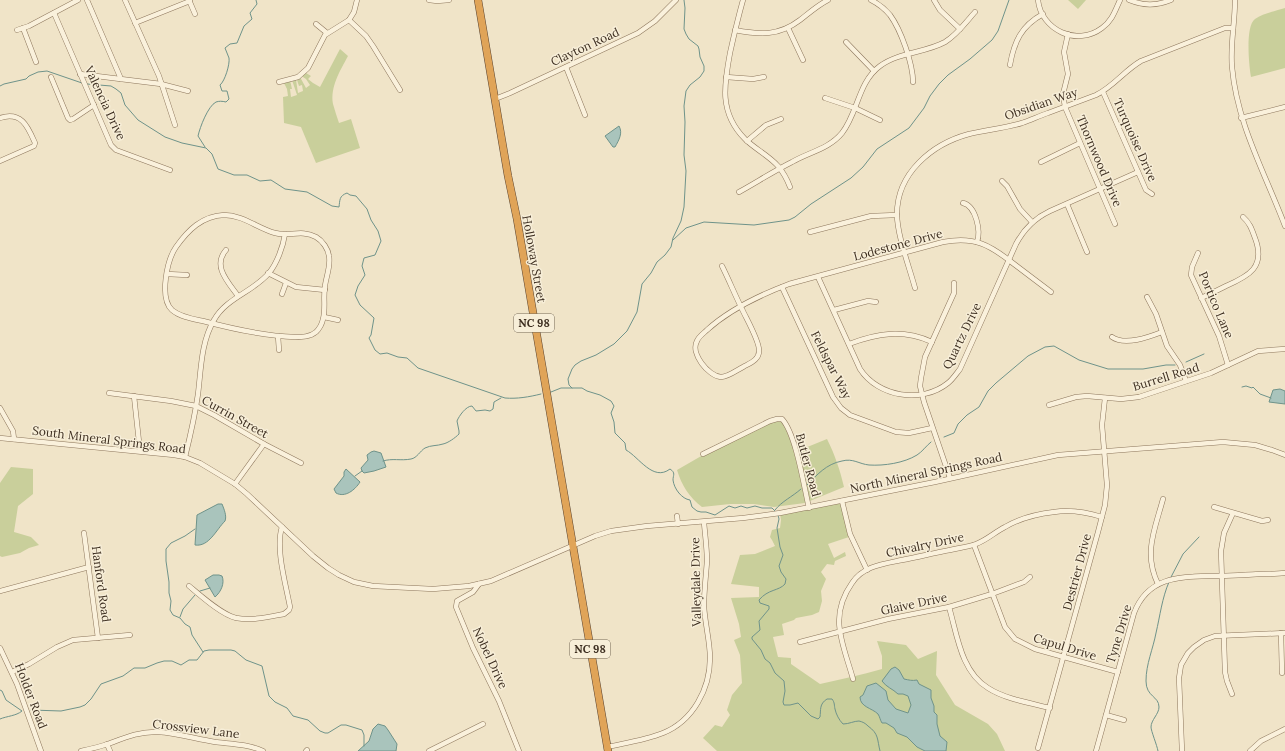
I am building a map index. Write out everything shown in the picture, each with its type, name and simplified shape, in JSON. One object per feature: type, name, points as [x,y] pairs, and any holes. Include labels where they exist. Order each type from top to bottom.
[{"type":"highway","name":"Holloway Street","points":[[478,0],[573,546]]},
{"type":"highway","name":"NC 98","points":[[573,546],[608,749]]},
{"type":"street","points":[[17,30],[78,0]]},
{"type":"street","points":[[87,0],[121,79]]},
{"type":"street","points":[[125,0],[159,76],[175,125]]},
{"type":"street","points":[[135,23],[189,0],[195,14]]},
{"type":"street","points":[[279,82],[298,77],[308,68],[326,33],[349,20],[354,12],[357,0]]},
{"type":"street","points":[[429,0],[449,0]]},
{"type":"street","points":[[743,0],[735,30],[726,77],[725,100],[729,114],[739,133],[774,162],[780,169],[790,187]]},
{"type":"street","points":[[735,30],[751,34],[774,33],[788,28],[828,0]]},
{"type":"street","points":[[871,0],[885,10],[894,21],[908,54],[914,82]]},
{"type":"street","points":[[934,0],[940,10],[960,29]]},
{"type":"street","points":[[1038,0],[1039,7],[1047,22],[1054,28],[1060,32],[1085,36],[1100,30],[1112,17],[1120,0]]},
{"type":"street","points":[[1129,0],[1142,5],[1155,5],[1171,0]]},
{"type":"street","points":[[1235,0],[1232,64],[1235,93],[1241,118],[1285,226]]},
{"type":"street","name":"Clayton Road","points":[[495,99],[510,94],[638,33],[655,21],[673,1]]},
{"type":"street","points":[[739,192],[793,161],[836,140],[845,129],[863,86],[874,71],[889,61],[945,42],[960,29],[975,12]]},
{"type":"street","name":"Valencia Drive","points":[[54,13],[114,148],[170,170]]},
{"type":"street","points":[[1010,65],[1014,45],[1018,37],[1028,25],[1043,14]]},
{"type":"street","points":[[349,20],[366,36],[400,90]]},
{"type":"street","points":[[316,24],[326,33]]},
{"type":"street","points":[[23,28],[36,62]]},
{"type":"street","points":[[788,28],[803,60]]},
{"type":"street","name":"Obsidian Way","points":[[914,288],[899,232],[897,215],[898,196],[907,176],[919,162],[937,149],[963,136],[1024,122],[1103,92],[1129,69],[1141,61],[1225,28],[1233,28]]},
{"type":"street","name":"Thornwood Drive","points":[[1068,34],[1064,52],[1068,74],[1063,94],[1065,107],[1115,224]]},
{"type":"street","points":[[846,42],[874,71]]},
{"type":"street","points":[[566,67],[584,115]]},
{"type":"street","points":[[80,74],[161,84],[188,91]]},
{"type":"street","points":[[51,77],[68,118],[73,119],[94,105]]},
{"type":"street","points":[[726,77],[753,79],[764,77]]},
{"type":"street","name":"Turquoise Drive","points":[[1103,92],[1146,190],[1152,194]]},
{"type":"street","points":[[825,98],[855,108],[880,120]]},
{"type":"street","points":[[1241,118],[1285,107]]},
{"type":"street","points":[[0,118],[12,116],[22,121],[28,127],[35,143],[34,146],[0,162]]},
{"type":"street","points":[[747,141],[766,125],[781,119]]},
{"type":"street","points":[[1041,162],[1080,143]]},
{"type":"street","name":"Quartz Drive","points":[[818,277],[860,369],[871,382],[901,395],[922,394],[941,388],[952,380],[956,373],[1018,239],[1032,222],[1046,213],[1138,172]]},
{"type":"street","points":[[1002,181],[1007,186],[1020,209],[1032,222]]},
{"type":"street","points":[[963,203],[970,208],[976,219],[979,232],[977,242]]},
{"type":"street","points":[[1067,204],[1087,252]]},
{"type":"street","points":[[224,215],[236,216],[271,232],[286,234],[305,233],[319,239],[324,244],[330,261],[325,290],[324,317],[316,332],[311,335],[297,337],[278,336],[241,331],[189,318],[179,314],[168,304],[166,295],[167,274],[171,255],[182,239],[195,225],[212,217],[224,215]]},
{"type":"street","points":[[810,232],[871,216],[897,215]]},
{"type":"street","points":[[1201,298],[1248,275],[1256,265],[1259,250],[1257,242],[1249,222],[1243,217]]},
{"type":"street","points":[[186,457],[196,406],[205,343],[212,324],[222,308],[253,286],[268,273],[281,249],[286,234]]},
{"type":"street","name":"Lodestone Drive","points":[[722,266],[741,306],[758,342],[759,348],[759,354],[752,362],[730,374],[723,376],[714,375],[698,357],[695,349],[699,338],[724,316],[741,306],[782,287],[905,252],[948,241],[963,240],[977,242],[998,251],[1051,292]]},
{"type":"street","points":[[226,250],[221,259],[221,269],[238,296]]},
{"type":"street","name":"Portico Lane","points":[[1198,253],[1190,272],[1219,336],[1228,365]]},
{"type":"street","points":[[268,273],[286,283],[303,288],[325,290]]},
{"type":"street","points":[[167,274],[187,276]]},
{"type":"street","points":[[282,294],[286,283]]},
{"type":"street","points":[[950,478],[932,428],[922,394],[920,378],[932,342],[954,293],[954,283]]},
{"type":"street","name":"Feldspar Way","points":[[782,287],[833,397],[841,408],[855,417],[896,432],[910,433],[932,428]]},
{"type":"street","points":[[1147,297],[1153,307],[1170,351],[1180,365],[1186,381]]},
{"type":"street","points":[[834,310],[868,301],[876,302]]},
{"type":"street","points":[[324,317],[338,320]]},
{"type":"street","points":[[1112,336],[1119,340],[1136,340],[1144,339],[1162,332]]},
{"type":"street","points":[[849,344],[892,333],[912,335],[932,342]]},
{"type":"street","points":[[278,336],[278,350]]},
{"type":"street","name":"Burrell Road","points":[[1049,406],[1076,397],[1133,398],[1211,373],[1258,352],[1285,349]]},
{"type":"street","name":"Currin Street","points":[[109,393],[196,406],[301,463]]},
{"type":"street","points":[[134,396],[140,451]]},
{"type":"street","name":"Destrier Drive","points":[[1038,748],[1102,517],[1107,485],[1102,425],[1105,398]]},
{"type":"street","points":[[0,408],[13,431],[14,439]]},
{"type":"street","name":"Butler Road","points":[[703,454],[774,419],[782,420],[795,447],[809,508]]},
{"type":"street","name":"South Mineral Springs Road","points":[[0,438],[140,451],[186,457],[207,467],[235,484],[328,568],[344,578],[354,582],[373,586],[452,588],[479,584],[513,572],[573,546]]},
{"type":"street","name":"North Mineral Springs Road","points":[[573,546],[611,530],[780,514],[1058,455],[1224,442],[1258,446],[1285,455]]},
{"type":"street","points":[[235,484],[264,444]]},
{"type":"street","points":[[1158,584],[1152,566],[1150,548],[1163,498]]},
{"type":"street","points":[[842,501],[850,534],[867,570]]},
{"type":"street","points":[[1214,507],[1262,521],[1268,520]]},
{"type":"street","name":"Chivalry Drive","points":[[853,679],[838,624],[841,603],[854,580],[861,573],[883,564],[974,544],[989,538],[1014,522],[1032,516],[1068,511],[1082,512],[1102,517]]},
{"type":"street","points":[[1232,694],[1226,677],[1221,551],[1222,539],[1233,513]]},
{"type":"street","points":[[677,516],[678,524]]},
{"type":"street","name":"Valleydale Drive","points":[[608,749],[653,737],[668,731],[683,720],[697,706],[700,699],[708,677],[710,657],[704,605],[707,557],[704,522]]},
{"type":"street","points":[[189,586],[204,599],[227,615],[235,618],[251,619],[284,614],[288,612],[290,607],[282,566],[280,542],[282,527]]},
{"type":"street","name":"Hanford Road","points":[[84,533],[98,638]]},
{"type":"street","name":"Capul Drive","points":[[974,544],[1002,621],[1013,637],[1030,647],[1118,672]]},
{"type":"street","points":[[0,590],[89,567]]},
{"type":"street","name":"Tyne Drive","points":[[1096,751],[1137,606],[1144,595],[1158,584],[1181,577],[1285,572]]},
{"type":"street","name":"Glaive Drive","points":[[800,642],[895,618],[949,607],[992,594],[1024,582],[1030,577]]},
{"type":"street","name":"Nobel Drive","points":[[479,584],[473,592],[457,601],[456,607],[473,648],[499,701],[519,751]]},
{"type":"street","points":[[949,607],[964,658],[971,672],[979,681],[988,689],[1000,694],[1050,708]]},
{"type":"street","points":[[1182,751],[1179,678],[1181,665],[1188,653],[1197,644],[1211,637],[1224,635],[1283,633],[1282,673]]},
{"type":"street","points":[[12,672],[29,664],[57,647],[73,640],[130,635]]},
{"type":"street","name":"Holder Road","points":[[0,648],[12,672],[41,751]]},
{"type":"street","points":[[1106,715],[1124,720]]},
{"type":"street","points":[[429,751],[483,724]]},
{"type":"street","points":[[1250,751],[1261,741],[1285,729]]},
{"type":"street","name":"Crossview Lane","points":[[81,751],[136,734],[157,732],[178,734],[213,742],[249,746],[263,751]]},
{"type":"street","points":[[107,744],[110,751]]},
{"type":"green space","points":[[1068,0],[1086,0],[1078,9]]},
{"type":"green space","points":[[1285,8],[1285,68],[1251,77],[1248,46],[1252,23],[1255,19],[1262,15]]},
{"type":"green space","points":[[340,49],[348,56],[334,85],[332,98],[333,104],[339,123],[351,119],[360,148],[316,163],[301,127],[284,123],[283,97],[288,96],[284,83],[290,80],[292,89],[290,89],[291,97],[297,95],[292,80],[296,80],[298,93],[303,91],[302,85],[299,86],[297,80],[300,77],[306,88],[310,85],[302,75],[306,73],[311,76],[308,79],[320,87]]},
{"type":"green space","points":[[774,420],[783,422],[795,452],[827,439],[837,463],[844,487],[805,503],[774,507],[754,504],[730,504],[702,507],[693,499],[681,481],[677,470],[703,455]]},
{"type":"green space","points":[[11,467],[33,469],[33,494],[18,506],[14,532],[31,537],[39,545],[20,553],[2,557],[0,556],[0,483]]},
{"type":"green space","points":[[841,502],[849,537],[828,544],[834,558],[845,552],[846,556],[835,561],[834,565],[827,564],[821,572],[826,579],[821,591],[822,601],[819,612],[796,618],[782,624],[784,635],[773,637],[778,657],[791,658],[791,664],[820,684],[882,669],[882,656],[877,641],[906,645],[918,659],[937,651],[936,675],[955,705],[988,724],[997,734],[1005,751],[717,751],[703,738],[715,725],[722,727],[730,715],[727,710],[732,695],[742,683],[740,655],[734,640],[741,637],[739,624],[731,598],[759,597],[759,587],[731,584],[740,555],[755,554],[775,546],[770,537],[772,530],[780,528],[780,514]]},
{"type":"water","points":[[619,126],[621,131],[620,136],[615,147],[613,147],[605,136]]},
{"type":"water","points":[[1280,389],[1285,391],[1285,404],[1269,402],[1273,390]]},
{"type":"water","points":[[374,451],[381,453],[386,467],[364,473],[361,468],[368,460],[367,455]]},
{"type":"water","points":[[346,469],[360,482],[350,492],[343,495],[336,493],[334,489],[344,476]]},
{"type":"water","points":[[218,504],[222,504],[226,519],[225,521],[208,541],[200,545],[195,545],[197,515]]},
{"type":"water","points":[[213,575],[222,576],[223,579],[222,587],[215,597],[205,580]]},
{"type":"water","points":[[895,667],[899,670],[904,679],[917,680],[919,684],[931,690],[931,698],[934,706],[934,712],[937,715],[937,724],[940,736],[947,742],[946,751],[925,751],[917,747],[907,737],[897,733],[894,728],[886,723],[882,723],[876,712],[862,703],[860,697],[863,695],[867,686],[876,683],[886,691],[888,700],[896,709],[908,713],[911,705],[908,696],[898,694],[885,685],[882,681],[891,669]]},
{"type":"water","points":[[378,724],[385,726],[388,730],[397,744],[396,751],[358,751],[369,741],[373,729]]},
{"type":"waterway","points":[[205,147],[198,136],[205,117],[213,104],[221,101],[226,102],[229,99],[227,91],[222,91],[220,85],[229,64],[229,58],[225,48],[230,44],[237,43],[244,26],[252,19],[250,13],[257,4],[256,0]]},
{"type":"waterway","points":[[572,388],[569,385],[568,379],[575,365],[614,344],[627,331],[637,312],[642,284],[651,273],[657,262],[671,247],[673,238],[681,221],[684,207],[686,171],[684,155],[684,106],[686,91],[704,71],[698,46],[689,39],[684,29],[684,0]]},
{"type":"waterway","points":[[673,240],[686,228],[704,222],[754,225],[789,220],[851,178],[863,167],[877,149],[909,128],[924,108],[930,96],[948,75],[992,40],[998,31],[1009,0]]},
{"type":"waterway","points":[[0,86],[26,79],[38,72],[47,71],[82,83]]},
{"type":"waterway","points":[[87,84],[111,86],[116,89],[121,93],[125,105],[138,120],[165,137],[182,143],[206,148],[212,154],[218,169],[234,175],[247,175],[260,181],[271,180],[285,189],[307,192],[332,206],[339,207],[341,197],[344,194],[347,193],[356,196],[367,209],[371,220],[378,231],[381,241],[375,255],[364,258],[362,266],[365,275],[358,286],[355,295],[360,305],[374,318],[371,335],[369,338],[375,350],[380,354],[387,353],[398,357],[407,358],[418,368],[505,398],[523,398],[541,394]]},
{"type":"waterway","points":[[944,437],[954,433],[958,424],[967,415],[979,407],[988,391],[996,383],[1028,356],[1045,347],[1054,346],[1079,360],[1108,369],[1143,369],[1175,365]]},
{"type":"waterway","points":[[1186,362],[1204,354]]},
{"type":"waterway","points":[[1242,387],[1253,387],[1260,394],[1271,398]]},
{"type":"waterway","points":[[551,392],[561,388],[582,388],[611,401],[614,406],[611,413],[615,433],[625,443],[626,450],[652,471],[664,472],[670,469],[672,470],[674,473],[673,480],[677,490],[681,496],[690,500],[692,507],[697,511],[715,515],[729,506],[735,508],[741,506],[747,508],[755,506],[772,508],[775,511]]},
{"type":"waterway","points":[[383,461],[411,459],[425,448],[441,445],[453,439],[459,434],[457,421],[465,409],[472,406],[476,411],[490,411],[493,409],[494,402],[501,398]]},
{"type":"waterway","points":[[807,485],[822,470],[836,462],[849,460],[869,465],[894,463],[912,458],[921,452],[931,442]]},
{"type":"waterway","points":[[355,476],[362,471]]},
{"type":"waterway","points":[[775,510],[801,489]]},
{"type":"waterway","points":[[778,515],[779,519],[777,528],[783,555],[779,566],[786,579],[785,584],[780,588],[762,596],[759,600],[760,603],[769,606],[769,609],[759,621],[760,630],[752,637],[752,639],[761,650],[765,659],[770,663],[775,673],[784,681],[784,705],[798,703],[811,716],[818,719],[820,717],[823,703],[827,699],[832,699],[840,721],[843,724],[855,721],[866,724],[876,734],[880,751]]},
{"type":"waterway","points":[[195,529],[171,543],[166,549],[166,561],[171,601],[170,610],[173,615],[180,618],[190,627],[192,635],[203,652]]},
{"type":"waterway","points":[[1170,579],[1183,554],[1199,537]]},
{"type":"waterway","points":[[1158,751],[1151,727],[1159,707],[1157,701],[1148,690],[1146,675],[1163,601],[1169,582]]},
{"type":"waterway","points":[[200,591],[210,588]]},
{"type":"waterway","points":[[180,617],[183,609],[195,595]]},
{"type":"waterway","points":[[31,710],[61,711],[80,707],[85,705],[91,699],[101,684],[123,676],[134,668],[145,668],[164,661],[172,661],[181,665],[189,660],[197,660],[204,651],[231,650],[235,651],[246,660],[262,666],[269,696],[275,702],[287,708],[293,716],[308,720],[320,731],[325,733],[328,733],[341,725],[362,730],[364,735],[364,746]]},
{"type":"waterway","points":[[0,690],[2,691],[6,700],[22,711],[0,719]]}]
